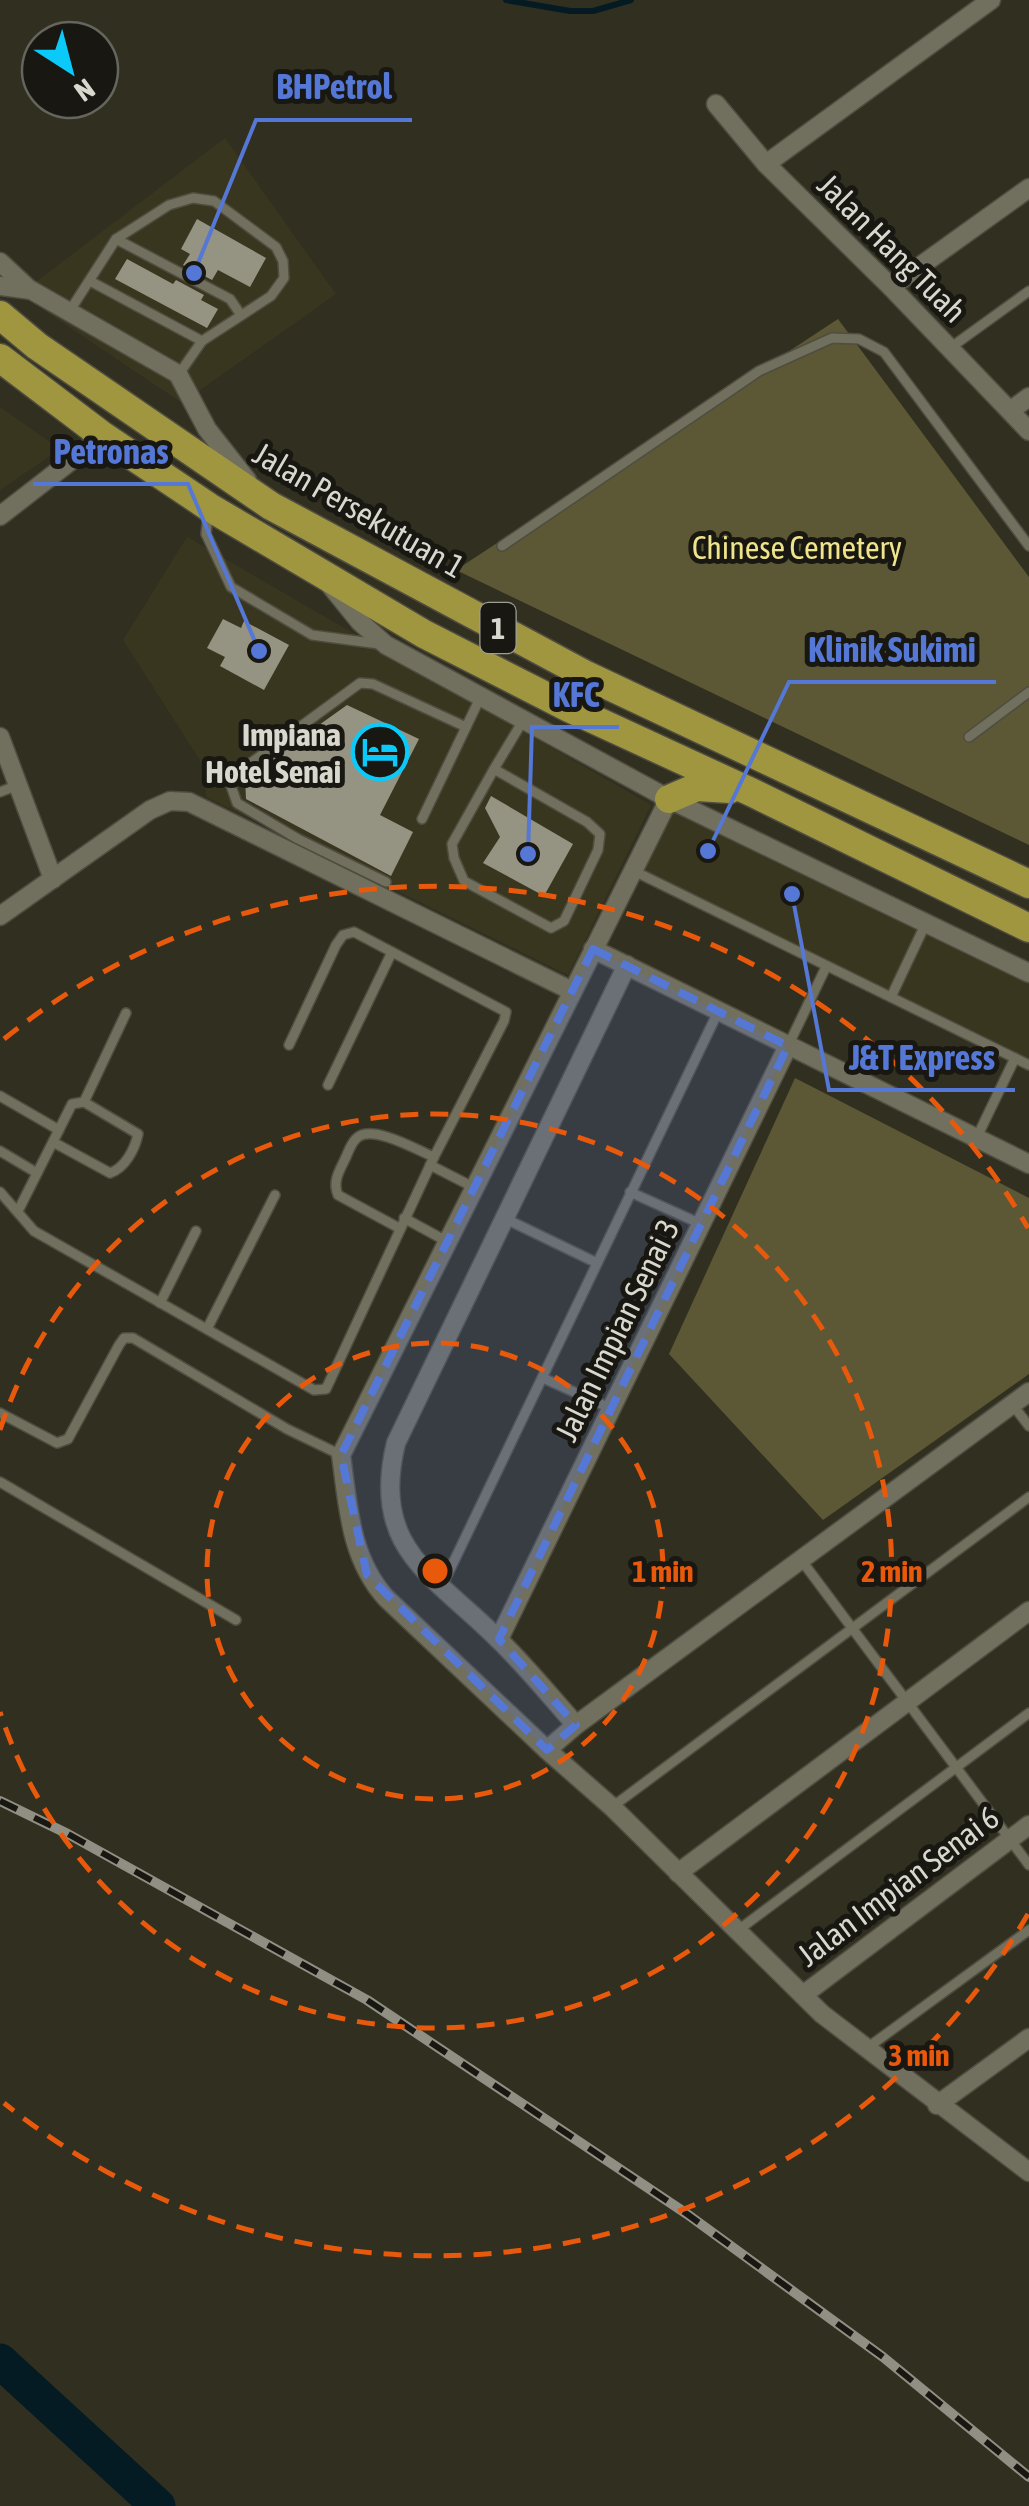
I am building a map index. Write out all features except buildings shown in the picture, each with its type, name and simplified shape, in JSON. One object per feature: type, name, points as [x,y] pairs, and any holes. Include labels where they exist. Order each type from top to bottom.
[{"type":"highway","name":"Jalan Persekutuan 1","points":[[0,315],[37,346],[271,506],[586,675],[1029,884]]},
{"type":"highway","name":"1","points":[[0,358],[104,436],[209,507],[424,634],[1029,928]]},
{"type":"highway","points":[[669,799],[698,787],[751,792]]},
{"type":"street","points":[[766,164],[990,0]]},
{"type":"street","name":"Jalan Hang Tuah","points":[[716,104],[766,164],[1029,431]]},
{"type":"street","points":[[891,287],[1029,188]]},
{"type":"street","points":[[0,262],[31,290],[178,374],[224,454],[271,506]]},
{"type":"street","points":[[0,286],[31,290]]},
{"type":"street","points":[[1010,411],[1029,398]]},
{"type":"street","points":[[0,516],[104,436]]},
{"type":"street","points":[[320,572],[360,622],[386,646],[669,799],[1029,973]]},
{"type":"street","points":[[0,737],[9,789],[54,879]]},
{"type":"street","points":[[669,799],[341,1455],[352,1532],[367,1575],[386,1598],[612,1807],[803,1995],[937,2105],[1024,2162]]},
{"type":"street","points":[[0,916],[150,810],[170,801],[188,802],[295,845],[572,991]]},
{"type":"street","points":[[594,949],[1029,1164]]},
{"type":"street","points":[[576,1725],[499,1640],[441,1587],[402,1543],[390,1501],[390,1470],[396,1444],[627,966]]},
{"type":"street","name":"Jalan Impian Senai 3","points":[[499,1640],[788,1046]]},
{"type":"street","points":[[546,1750],[1029,1392]]},
{"type":"street","points":[[678,1873],[1029,1611]]},
{"type":"street","name":"Jalan Impian Senai 6","points":[[803,1995],[1029,1825]]},
{"type":"street","points":[[937,2105],[1029,2038]]},
{"type":"lane","points":[[69,312],[116,239],[175,203],[192,198],[214,201],[276,247],[283,261],[284,278],[280,286],[202,341],[178,374]]},
{"type":"lane","points":[[116,239],[230,300],[241,315]]},
{"type":"lane","points":[[90,281],[202,341]]},
{"type":"lane","points":[[950,348],[1029,291]]},
{"type":"lane","points":[[502,546],[759,370],[832,338],[859,339],[884,352],[1029,546]]},
{"type":"lane","points":[[209,507],[206,534],[231,587],[312,635],[386,646]]},
{"type":"lane","points":[[386,882],[295,845],[236,804],[230,783],[233,776],[364,682],[466,728]]},
{"type":"lane","points":[[969,737],[1029,692]]},
{"type":"lane","points":[[422,819],[481,696]]},
{"type":"lane","points":[[494,769],[587,822],[600,834],[598,850],[558,927],[551,928],[464,880],[452,844],[494,769],[524,719]]},
{"type":"lane","points":[[634,871],[1029,1065]]},
{"type":"lane","points":[[891,997],[926,923]]},
{"type":"lane","points":[[0,1192],[34,1231],[314,1390],[326,1389],[506,1012],[354,932],[343,936],[290,1046]]},
{"type":"lane","points":[[328,1085],[392,952]]},
{"type":"lane","points":[[788,1046],[826,968]]},
{"type":"lane","points":[[441,1587],[718,1012]]},
{"type":"lane","points":[[84,1102],[126,1014]]},
{"type":"lane","points":[[976,1138],[1015,1058]]},
{"type":"lane","points":[[0,1096],[58,1130]]},
{"type":"lane","points":[[18,1210],[37,1174],[52,1142],[58,1130],[72,1104],[84,1102],[138,1134],[124,1164],[110,1173],[52,1142]]},
{"type":"lane","points":[[448,1242],[338,1194],[334,1185],[338,1172],[355,1140],[364,1133],[380,1134],[474,1188]]},
{"type":"lane","points":[[0,1152],[37,1174]]},
{"type":"lane","points":[[630,1192],[701,1224]]},
{"type":"lane","points":[[207,1329],[275,1195]]},
{"type":"lane","points":[[506,1218],[597,1264]]},
{"type":"lane","points":[[160,1303],[196,1231]]},
{"type":"lane","points":[[0,1413],[57,1443],[68,1440],[119,1345],[124,1338],[133,1338],[287,1429],[341,1455]]},
{"type":"lane","points":[[543,1378],[612,1410]]},
{"type":"lane","points":[[1012,1404],[1029,1426]]},
{"type":"lane","points":[[0,1482],[236,1620]]},
{"type":"lane","points":[[612,1807],[1029,1497]]},
{"type":"lane","points":[[802,1561],[1029,1865]]},
{"type":"lane","points":[[737,1931],[1029,1712]]},
{"type":"lane","points":[[866,2048],[1029,1930]]},
{"type":"highlighted area","points":[[593,949],[788,1046],[499,1639],[576,1725],[547,1750],[367,1575],[341,1455]]},
{"type":"shaded area","points":[[225,138],[336,294],[182,403],[20,294]]},
{"type":"shaded area","points":[[0,407],[60,449],[0,490]]},
{"type":"shaded area","points":[[187,537],[651,805],[568,975],[206,797],[203,765],[123,640]]},
{"type":"shaded area","points":[[672,809],[1029,981],[1029,1060],[641,870]]},
{"type":"green space","name":"Chinese Cemetery","points":[[838,319],[1029,577],[1029,845],[456,570]]},
{"type":"green space","points":[[795,1078],[1029,1198],[1029,1374],[823,1520],[669,1354]]},
{"type":"waterway","points":[[506,0],[570,11],[593,11],[631,0]]},
{"type":"waterway","points":[[0,2361],[158,2506]]},
{"type":"railway","points":[[0,1801],[68,1834],[367,2000],[687,2214],[883,2357],[1029,2477]]},
{"type":"place","name":"BHPetrol","points":[[194,273]]},
{"type":"place","name":"Petronas","points":[[259,651]]},
{"type":"place","name":"Impiana Hotel Senai","points":[[380,752]]},
{"type":"place","name":"Klinik Sukimi","points":[[708,851]]},
{"type":"place","name":"KFC","points":[[528,854]]},
{"type":"place","name":"J&T Express","points":[[792,894]]}]
